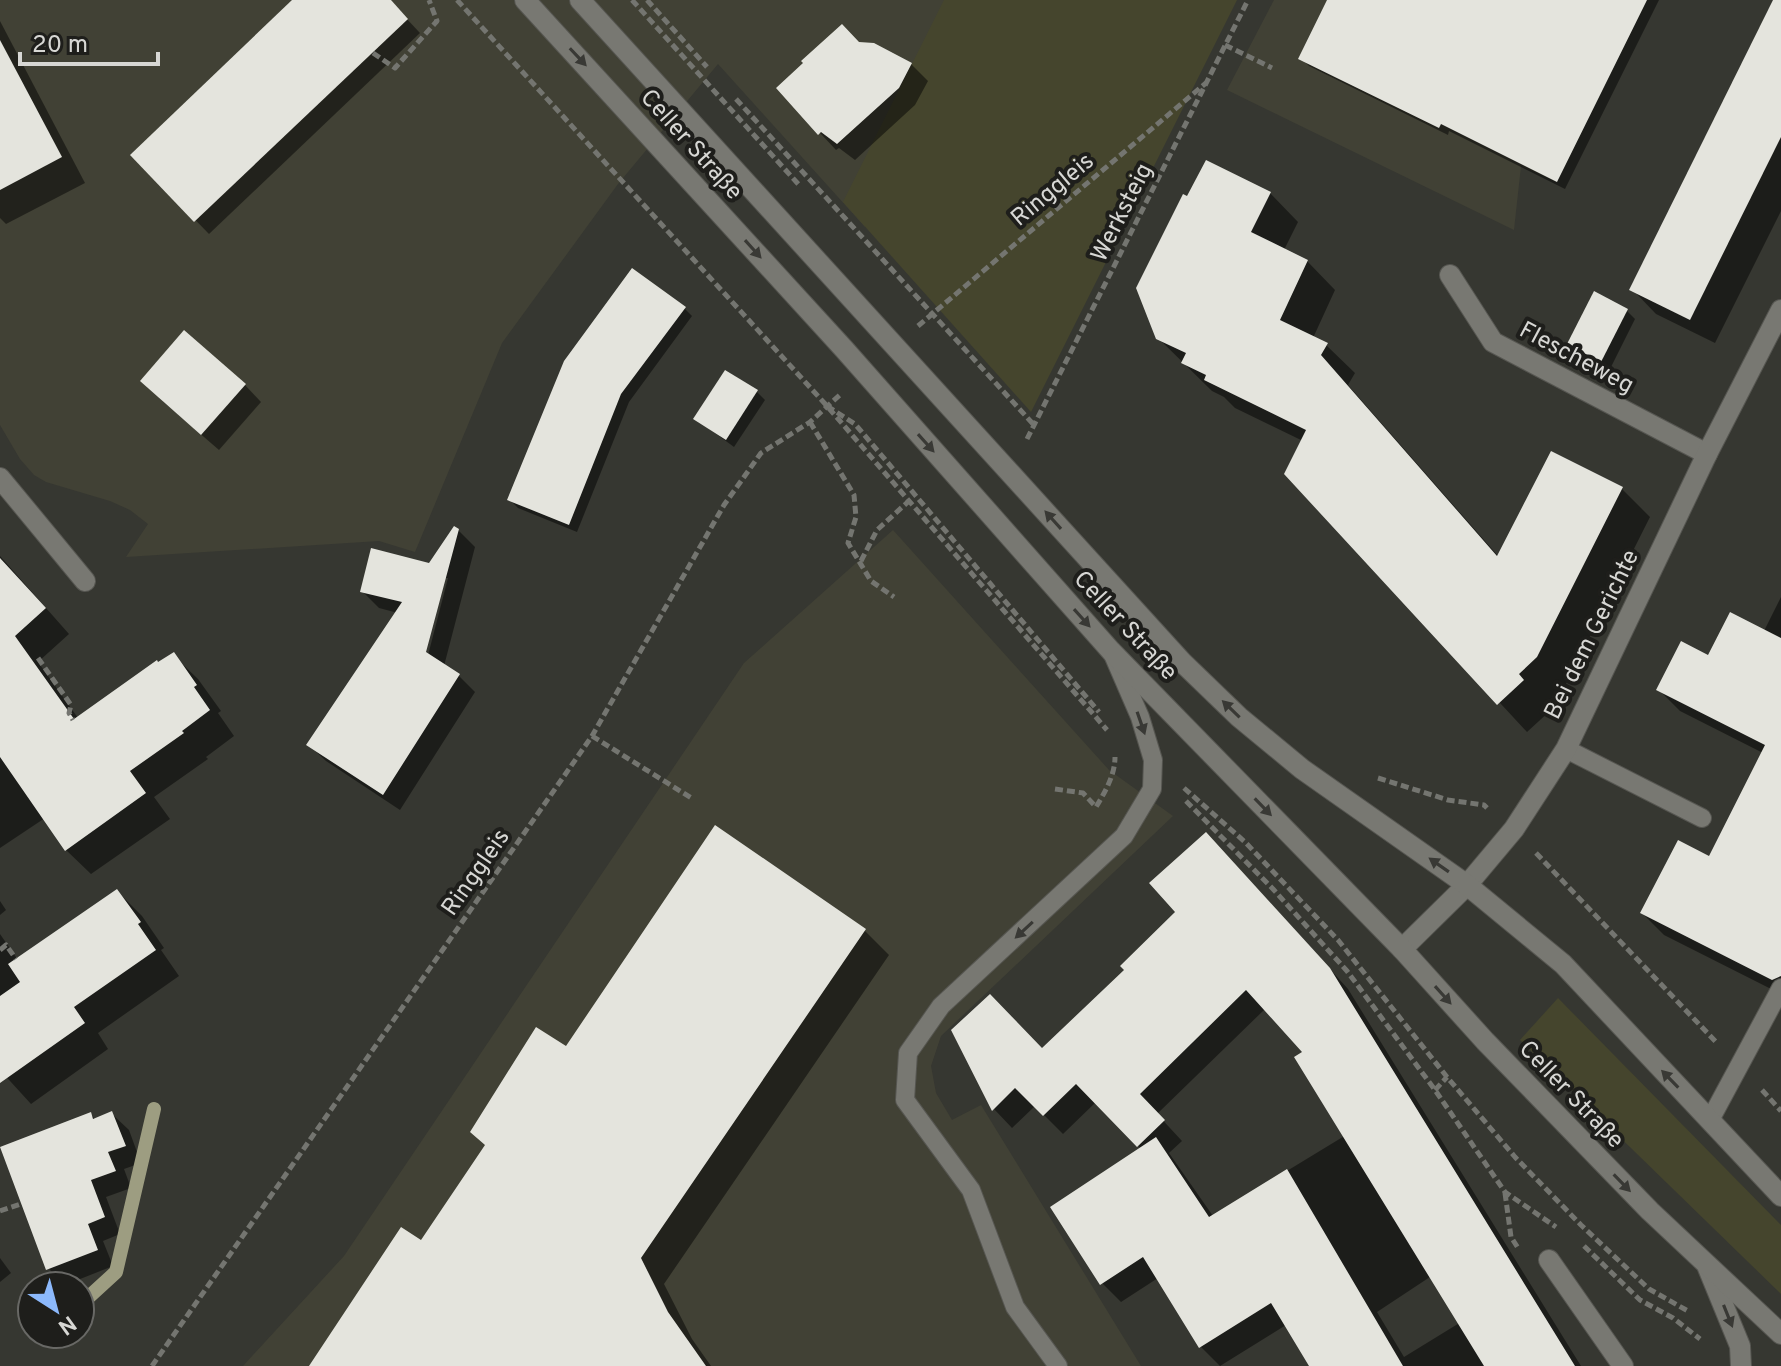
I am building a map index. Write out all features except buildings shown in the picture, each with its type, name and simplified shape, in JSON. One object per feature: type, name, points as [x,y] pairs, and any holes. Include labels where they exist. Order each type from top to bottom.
[{"type":"main road","name":"Celler Straße","points":[[525,0],[844,349],[1111,651],[1402,949],[1496,1052],[1650,1211],[1781,1334]]},
{"type":"main road","name":"Celler Straße","points":[[580,0],[1182,662],[1239,717],[1302,769],[1467,885],[1563,964],[1781,1196]]},
{"type":"main road","name":"Flescheweg","points":[[1450,275],[1493,342],[1707,454]]},
{"type":"main road","name":"Bei dem Gerichte","points":[[1402,949],[1467,885],[1514,829],[1566,749],[1707,454],[1781,310]]},
{"type":"main road","points":[[0,478],[85,581]]},
{"type":"main road","points":[[1549,1260],[1623,1366]]},
{"type":"main road","name":"Celler Straße","points":[[1708,1268],[1740,1346],[1741,1366]]},
{"type":"lane","points":[[1058,1366],[1015,1307],[971,1190],[905,1100],[908,1053],[941,1006],[1124,836],[1152,789],[1153,760],[1140,717],[1111,651]]},
{"type":"lane","points":[[1566,749],[1702,818]]},
{"type":"lane","points":[[1710,1120],[1781,988]]},
{"type":"path","points":[[373,53],[395,68],[437,21],[429,0]]},
{"type":"path","points":[[457,0],[827,406],[1116,739]]},
{"type":"path","points":[[647,0],[707,67]]},
{"type":"path","name":"Werksteig","points":[[1027,439],[1248,0]]},
{"type":"path","points":[[1225,45],[1272,68]]},
{"type":"path","name":"Ringgleis","points":[[922,322],[1206,83]]},
{"type":"path","points":[[736,99],[1034,425]]},
{"type":"path","points":[[827,406],[855,424],[1110,721]]},
{"type":"path","name":"Ringgleis","points":[[152,1366],[592,736],[724,505],[761,453],[810,422],[827,406]]},
{"type":"path","points":[[810,422],[854,495],[856,517],[848,543],[871,581],[894,597]]},
{"type":"path","points":[[861,562],[877,530],[910,500]]},
{"type":"path","points":[[38,658],[71,705],[69,713],[73,720]]},
{"type":"path","points":[[592,736],[693,799]]},
{"type":"path","points":[[1055,789],[1083,793],[1096,807],[1115,766],[1115,753]]},
{"type":"path","points":[[1153,760],[1245,842],[1338,940],[1515,1157],[1581,1225],[1649,1289],[1691,1313]]},
{"type":"path","points":[[1374,777],[1448,800],[1484,805],[1514,829],[1781,1111]]},
{"type":"path","points":[[1186,801],[1273,889],[1347,971],[1435,1090],[1447,1077]]},
{"type":"path","points":[[0,950],[6,945],[16,959]]},
{"type":"path","points":[[0,1211],[21,1204]]},
{"type":"shaded area","points":[[0,0],[1067,0],[865,227],[718,64],[618,184],[502,343],[415,552],[379,541],[126,557],[148,524],[130,510],[110,501],[46,482],[34,475],[20,459],[0,425]]},
{"type":"shaded area","points":[[1274,0],[1647,0],[1557,182],[1521,166],[1514,230],[1227,90]]},
{"type":"shaded area","points":[[893,530],[1109,770],[1173,816],[941,1036],[931,1066],[936,1093],[952,1120],[981,1105],[1141,1366],[243,1366],[344,1256],[744,663]]},
{"type":"green space","points":[[944,0],[1237,0],[1031,412],[843,202]]},
{"type":"green space","points":[[1558,998],[1781,1225],[1781,1294],[1520,1040]]},
{"type":"waterway","points":[[96,1290],[116,1272],[154,1109]]}]
